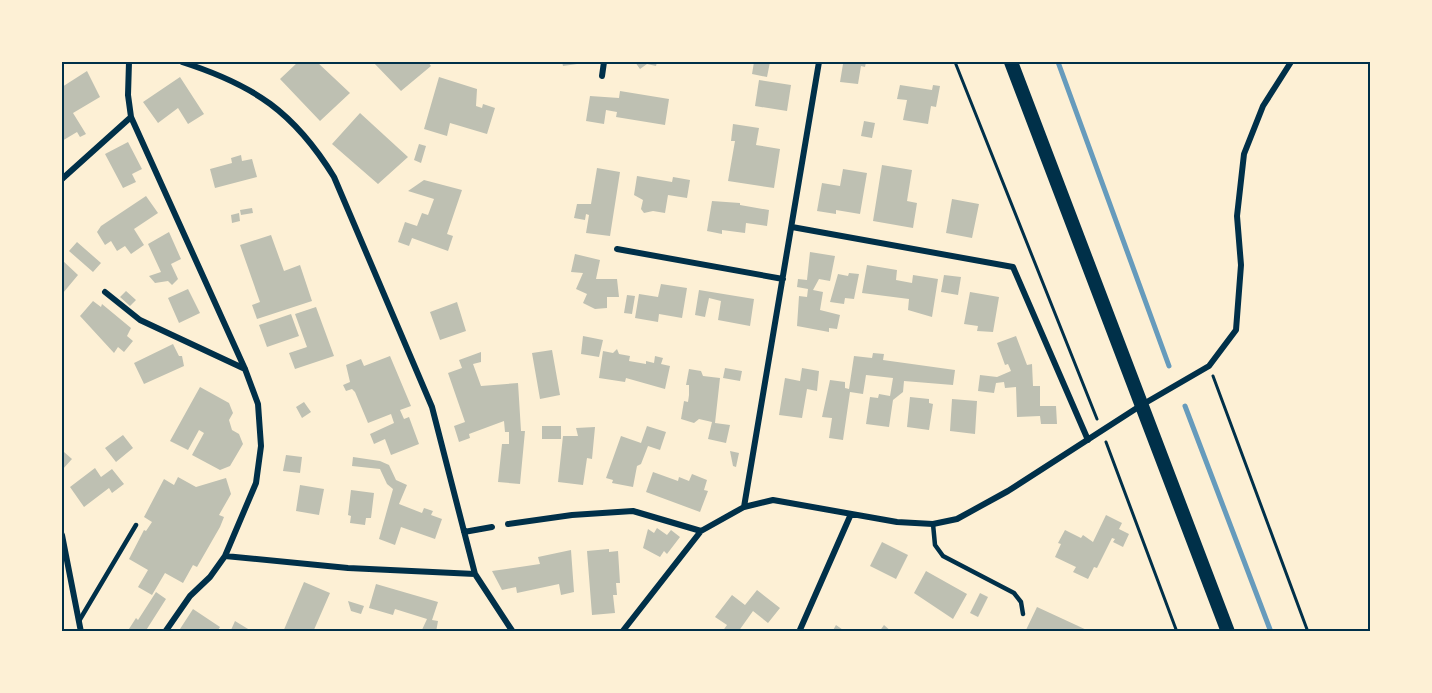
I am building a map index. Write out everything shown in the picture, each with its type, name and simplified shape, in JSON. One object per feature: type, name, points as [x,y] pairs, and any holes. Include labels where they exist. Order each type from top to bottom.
[{"type":"main road","points":[[1011,62],[1140,406],[1228,632]]},
{"type":"street","points":[[129,62],[128,95],[132,117],[245,369],[258,404],[261,446],[256,483],[225,556],[210,577],[190,596],[165,632]]},
{"type":"street","points":[[182,62],[219,74],[261,95],[288,118],[309,141],[334,177],[432,407],[475,574],[513,632]]},
{"type":"street","points":[[602,76],[604,62]]},
{"type":"street","points":[[744,507],[819,62]]},
{"type":"street","points":[[622,632],[701,531],[744,507],[774,500],[897,522],[933,524],[957,519],[976,510],[1140,406],[1209,366],[1236,330],[1241,265],[1237,216],[1244,154],[1263,106],[1291,62]]},
{"type":"street","points":[[62,179],[132,117]]},
{"type":"street","points":[[792,227],[1013,267],[1088,440]]},
{"type":"street","points":[[617,249],[783,279]]},
{"type":"street","points":[[105,292],[140,320],[245,369]]},
{"type":"street","points":[[508,524],[572,514],[633,511],[701,531]]},
{"type":"street","points":[[799,632],[851,514]]},
{"type":"street","points":[[464,532],[492,527]]},
{"type":"street","points":[[62,535],[81,632]]},
{"type":"street","points":[[225,556],[348,568],[475,574]]},
{"type":"lane","points":[[933,524],[935,545],[943,556],[1014,593],[1021,602],[1023,614]]},
{"type":"lane","points":[[78,622],[136,525]]},
{"type":"path","points":[[956,62],[1101,431],[1177,632]]},
{"type":"path","points":[[1209,366],[1308,632]]},
{"type":"building","points":[[298,62],[317,62],[350,93],[320,121],[280,79]]},
{"type":"building","points":[[373,62],[428,62],[431,66],[401,91]]},
{"type":"building","points":[[562,62],[576,62],[577,64],[563,66]]},
{"type":"building","points":[[635,62],[657,62],[656,66],[647,64],[640,69]]},
{"type":"building","points":[[754,62],[770,62],[767,77],[752,74]]},
{"type":"building","points":[[866,62],[865,67],[861,66],[858,84],[840,82],[843,64]]},
{"type":"building","points":[[87,71],[100,97],[73,113],[86,134],[80,137],[77,132],[62,141],[62,87]]},
{"type":"building","points":[[180,77],[204,114],[188,124],[178,108],[158,123],[143,102]]},
{"type":"building","points":[[439,77],[477,89],[476,106],[482,108],[483,104],[495,108],[487,134],[450,123],[447,136],[424,129]]},
{"type":"building","points":[[759,80],[791,85],[787,111],[755,106]]},
{"type":"building","points":[[900,85],[932,90],[933,85],[940,86],[936,107],[931,106],[928,124],[903,120],[907,100],[897,99]]},
{"type":"building","points":[[620,91],[669,99],[665,125],[616,117],[617,112],[606,110],[604,124],[586,121],[590,96],[619,98]]},
{"type":"building","points":[[360,113],[408,157],[378,184],[332,144]]},
{"type":"building","points":[[864,121],[875,123],[872,138],[861,136]]},
{"type":"building","points":[[733,124],[759,128],[756,145],[780,149],[774,188],[728,181],[735,141],[731,141]]},
{"type":"building","points":[[128,142],[142,169],[132,174],[136,182],[123,188],[105,154]]},
{"type":"building","points":[[419,144],[426,146],[421,163],[414,160]]},
{"type":"building","points":[[241,155],[242,161],[252,159],[257,177],[215,188],[210,169],[232,163],[231,158]]},
{"type":"building","points":[[882,165],[912,170],[907,201],[917,203],[913,228],[873,221]]},
{"type":"building","points":[[597,168],[620,172],[610,236],[586,233],[589,215],[586,214],[585,220],[574,218],[577,204],[591,204]]},
{"type":"building","points":[[843,169],[867,173],[860,214],[836,210],[836,214],[817,211],[822,183],[840,186]]},
{"type":"building","points":[[637,176],[672,182],[673,177],[690,180],[687,198],[668,195],[665,213],[653,211],[644,213],[641,209],[643,200],[634,195]]},
{"type":"building","points":[[424,180],[462,190],[447,234],[453,236],[448,251],[412,238],[409,246],[398,242],[405,222],[417,226],[422,213],[428,215],[434,199],[408,191]]},
{"type":"building","points":[[146,196],[158,213],[134,229],[144,245],[131,254],[125,246],[117,251],[111,241],[105,245],[97,232],[101,226]]},
{"type":"building","points":[[952,199],[979,204],[972,238],[946,233]]},
{"type":"building","points":[[712,201],[740,203],[740,205],[769,210],[767,226],[746,223],[745,233],[722,230],[722,234],[707,231]]},
{"type":"building","points":[[252,208],[253,213],[241,215],[240,210]]},
{"type":"building","points":[[239,213],[240,221],[232,223],[231,215]]},
{"type":"building","points":[[169,232],[181,259],[171,264],[178,279],[172,285],[168,281],[155,283],[149,276],[161,272],[148,244]]},
{"type":"building","points":[[271,235],[284,271],[300,265],[312,301],[257,319],[252,305],[260,302],[240,245]]},
{"type":"building","points":[[77,242],[101,263],[93,272],[69,251]]},
{"type":"building","points":[[810,252],[835,256],[830,281],[819,279],[813,290],[823,292],[820,310],[840,315],[837,329],[829,328],[829,332],[797,326],[799,296],[807,297],[808,289],[797,287],[798,279],[807,280]]},
{"type":"building","points":[[575,254],[600,260],[596,279],[617,279],[619,297],[607,297],[607,308],[595,309],[583,303],[587,294],[576,289],[583,273],[571,272]]},
{"type":"building","points":[[62,260],[78,275],[63,293],[62,291]]},
{"type":"building","points":[[867,265],[897,270],[896,280],[912,283],[913,275],[938,279],[932,317],[908,310],[909,299],[862,293]]},
{"type":"building","points":[[849,273],[859,274],[854,299],[845,298],[844,304],[830,302],[838,274],[848,276]]},
{"type":"building","points":[[944,275],[961,277],[958,295],[941,292]]},
{"type":"building","points":[[661,284],[687,288],[682,318],[659,314],[658,322],[635,318],[639,294],[658,297]]},
{"type":"building","points":[[188,289],[200,313],[179,323],[168,298]]},
{"type":"building","points":[[699,290],[754,299],[750,326],[718,320],[721,301],[709,298],[705,317],[695,315]]},
{"type":"building","points":[[126,291],[136,300],[130,306],[120,297]]},
{"type":"building","points":[[970,292],[999,297],[993,332],[977,331],[978,326],[964,324]]},
{"type":"building","points":[[627,295],[635,296],[632,314],[624,313]]},
{"type":"building","points":[[93,301],[101,307],[102,304],[131,328],[127,336],[133,341],[124,352],[118,347],[114,353],[80,316]]},
{"type":"building","points":[[457,302],[466,331],[440,340],[430,312]]},
{"type":"building","points":[[316,307],[334,356],[295,369],[289,353],[307,347],[295,314]]},
{"type":"building","points":[[291,314],[299,336],[267,347],[259,325]]},
{"type":"building","points":[[583,336],[603,340],[599,357],[581,354]]},
{"type":"building","points":[[1016,336],[1027,365],[1032,364],[1033,386],[1040,386],[1040,406],[1056,406],[1057,424],[1041,424],[1040,416],[1017,417],[1016,387],[1005,388],[1004,382],[996,383],[994,393],[978,391],[980,375],[997,377],[1011,371],[1008,364],[1005,365],[997,343]]},
{"type":"building","points":[[173,344],[179,356],[182,356],[184,366],[144,384],[134,363]]},
{"type":"building","points":[[617,349],[619,354],[630,356],[629,361],[646,364],[646,361],[654,363],[655,356],[663,358],[661,364],[670,366],[665,389],[626,378],[625,382],[599,378],[603,351],[613,353]]},
{"type":"building","points":[[552,350],[560,395],[540,399],[532,353]]},
{"type":"building","points":[[481,352],[481,362],[473,364],[481,386],[518,383],[521,431],[525,431],[520,484],[498,482],[502,444],[509,444],[509,432],[505,432],[504,421],[469,434],[470,438],[459,442],[454,426],[465,422],[448,373],[462,368],[459,360]]},
{"type":"building","points":[[873,353],[884,354],[883,360],[955,370],[953,385],[904,381],[903,392],[893,400],[889,427],[866,424],[870,397],[878,398],[879,394],[890,396],[893,378],[866,375],[863,394],[850,392],[843,440],[829,438],[832,418],[822,417],[830,380],[845,382],[845,388],[849,389],[854,356],[872,358]]},
{"type":"building","points":[[390,356],[411,406],[400,410],[404,419],[409,417],[419,444],[391,455],[385,439],[374,444],[370,434],[394,423],[391,414],[368,423],[355,392],[352,389],[346,391],[343,385],[350,382],[346,365],[361,359],[364,366]]},
{"type":"building","points":[[725,368],[742,371],[740,381],[723,378]]},
{"type":"building","points":[[802,368],[819,371],[817,391],[807,389],[802,418],[779,415],[785,378],[800,381]]},
{"type":"building","points":[[689,369],[701,371],[703,376],[720,378],[715,423],[730,425],[726,443],[708,439],[712,422],[699,419],[694,423],[681,419],[684,401],[688,402],[689,385],[686,385]]},
{"type":"building","points":[[200,387],[229,403],[233,413],[229,420],[232,430],[239,434],[243,444],[230,466],[220,470],[192,455],[204,433],[199,430],[188,450],[170,441]]},
{"type":"building","points":[[910,397],[929,399],[929,403],[933,404],[929,430],[907,427]]},
{"type":"building","points":[[952,399],[977,401],[975,434],[950,431]]},
{"type":"building","points":[[304,402],[311,412],[302,418],[296,407]]},
{"type":"building","points":[[542,426],[561,426],[561,439],[542,439]]},
{"type":"building","points":[[647,426],[666,432],[660,450],[648,446],[641,464],[637,466],[633,487],[612,483],[613,480],[606,478],[621,436],[641,443]]},
{"type":"building","points":[[595,427],[592,459],[587,458],[583,485],[558,482],[563,436],[578,436],[576,428]]},
{"type":"building","points":[[123,435],[133,448],[116,462],[105,448]]},
{"type":"building","points":[[730,451],[739,453],[736,467],[733,466]]},
{"type":"building","points":[[64,452],[72,459],[62,470],[62,455]]},
{"type":"building","points":[[286,455],[302,457],[300,473],[283,471]]},
{"type":"building","points":[[353,457],[380,461],[389,465],[396,480],[407,485],[399,504],[422,513],[424,508],[433,511],[431,515],[442,519],[435,539],[401,527],[395,545],[379,539],[393,489],[387,484],[380,469],[352,466]]},
{"type":"building","points":[[95,468],[101,477],[112,469],[124,484],[112,493],[109,488],[84,507],[70,487]]},
{"type":"building","points":[[653,472],[678,481],[679,477],[689,481],[692,474],[707,480],[704,490],[708,491],[700,512],[646,492]]},
{"type":"building","points":[[178,477],[196,487],[226,478],[231,494],[219,515],[224,517],[220,527],[197,567],[193,565],[183,583],[165,573],[152,595],[138,587],[148,570],[129,559],[144,530],[146,531],[152,522],[144,517],[164,479],[174,485]]},
{"type":"building","points":[[300,485],[324,489],[319,515],[296,511]]},
{"type":"building","points":[[351,490],[374,493],[371,518],[366,518],[365,525],[350,523],[351,516],[348,515]]},
{"type":"building","points":[[1106,515],[1122,523],[1119,529],[1129,534],[1123,547],[1113,542],[1115,539],[1112,538],[1097,568],[1094,567],[1088,579],[1073,572],[1076,567],[1055,557],[1061,544],[1058,543],[1065,530],[1081,538],[1083,535],[1093,542]]},
{"type":"building","points":[[657,528],[667,535],[671,530],[680,537],[667,554],[664,551],[660,557],[643,548],[648,529],[654,533]]},
{"type":"building","points":[[882,542],[908,555],[896,579],[870,566]]},
{"type":"building","points":[[609,549],[609,552],[618,551],[620,583],[616,583],[617,595],[613,595],[615,613],[592,615],[587,551]]},
{"type":"building","points":[[571,550],[574,592],[561,595],[559,584],[517,593],[516,587],[502,590],[492,571],[540,564],[538,557]]},
{"type":"building","points":[[926,571],[967,594],[953,619],[914,593]]},
{"type":"building","points":[[304,582],[330,593],[313,632],[283,632]]},
{"type":"building","points":[[376,584],[438,602],[432,620],[438,621],[436,632],[421,632],[427,619],[395,609],[393,615],[369,608]]},
{"type":"building","points":[[757,590],[780,608],[768,623],[753,611],[738,632],[722,632],[727,625],[715,617],[732,595],[745,605]]},
{"type":"building","points":[[156,592],[166,599],[145,632],[127,632],[136,618],[138,620]]},
{"type":"building","points":[[980,593],[988,597],[978,617],[970,613]]},
{"type":"building","points":[[348,601],[364,606],[361,614],[351,611]]},
{"type":"building","points":[[1037,607],[1076,625],[1091,632],[1026,630]]},
{"type":"building","points":[[193,609],[220,627],[218,630],[221,632],[185,632],[180,629]]},
{"type":"building","points":[[235,621],[253,632],[231,630]]},
{"type":"building","points":[[836,625],[846,632],[832,632]]},
{"type":"building","points":[[884,625],[892,632],[879,632]]},
{"type":"waterway","points":[[1058,62],[1169,366]]},
{"type":"waterway","points":[[1185,406],[1271,632]]}]
